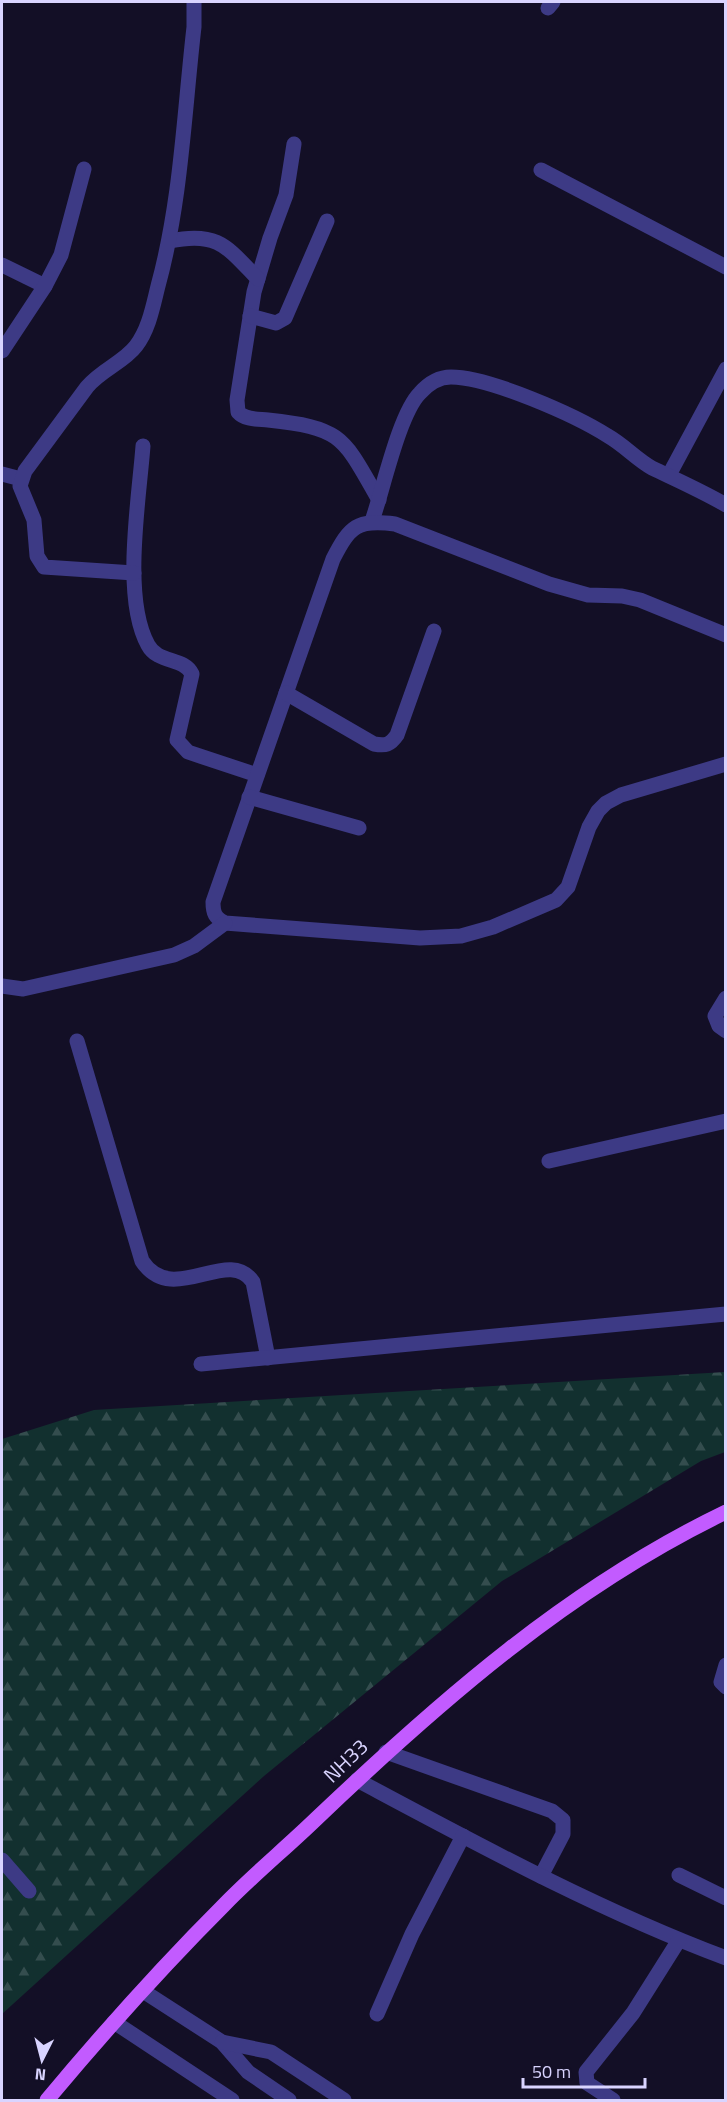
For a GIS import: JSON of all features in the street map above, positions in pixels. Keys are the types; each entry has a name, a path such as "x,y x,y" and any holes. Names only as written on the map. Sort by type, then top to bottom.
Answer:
{"main road":[{"name":"NH33","path":"47,2100 114,2022 226,1903 386,1752 545,1621 654,1550 726,1512"}],"street":[{"path":"134,573 44,567 38,556 34,520 22,493 21,479 87,387 97,376 135,348 143,335 170,241 194,27 194,2"},
{"path":"294,144 286,195 258,279 250,316 237,412 249,418 304,424 326,430 342,441 379,500"},
{"path":"2,351 45,286 68,234 84,170"},
{"path":"541,170 726,267"},
{"path":"250,316 276,323 285,318 327,221"},
{"path":"170,241 191,237 218,241 258,279"},
{"path":"2,265 45,286"},
{"path":"669,475 726,369"},
{"path":"372,521 406,415 418,395 433,382 449,377 472,379 541,404 607,435 640,461 726,505"},
{"path":"143,446 134,573 137,613 150,648 156,656 189,668 192,674 177,732 180,747 188,752 257,775"},
{"path":"2,474 21,479"},
{"path":"726,635 640,600 622,596 588,595 568,590 395,524 372,521 357,525 346,535 333,559 213,902 217,919 225,923 420,938 461,936 493,927 556,900 568,887 589,827 606,803 621,795 726,764"},
{"path":"286,693 374,744 385,746 397,735 434,631"},
{"path":"249,797 359,828"},
{"path":"2,986 23,989 174,955 194,946 225,923"},
{"path":"726,998 716,1016 719,1026 726,1031"},
{"path":"77,1041 142,1261 149,1271 160,1278 173,1281 225,1270 238,1269 247,1273 253,1282 268,1358"},
{"path":"549,1161 726,1121"},
{"path":"201,1364 726,1314"},
{"path":"726,1665 721,1682 726,1688"},
{"path":"386,1752 552,1811 563,1820 564,1834 541,1876"},
{"path":"357,1780 541,1876 679,1940 725,1957"},
{"path":"377,2014 412,1934 463,1836"},
{"path":"2,1860 29,1891"},
{"path":"679,1875 726,1898"},
{"path":"613,2100 587,2084 586,2072 633,2013 679,1940"},
{"path":"143,1991 222,2042 248,2072 289,2100"},
{"path":"114,2022 232,2100"},
{"path":"222,2042 271,2052 344,2100"}],"green space":[{"path":"725,1372 725,1452 701,1461 502,1581 264,1776 2,2014 2,1439 94,1410"}]}
